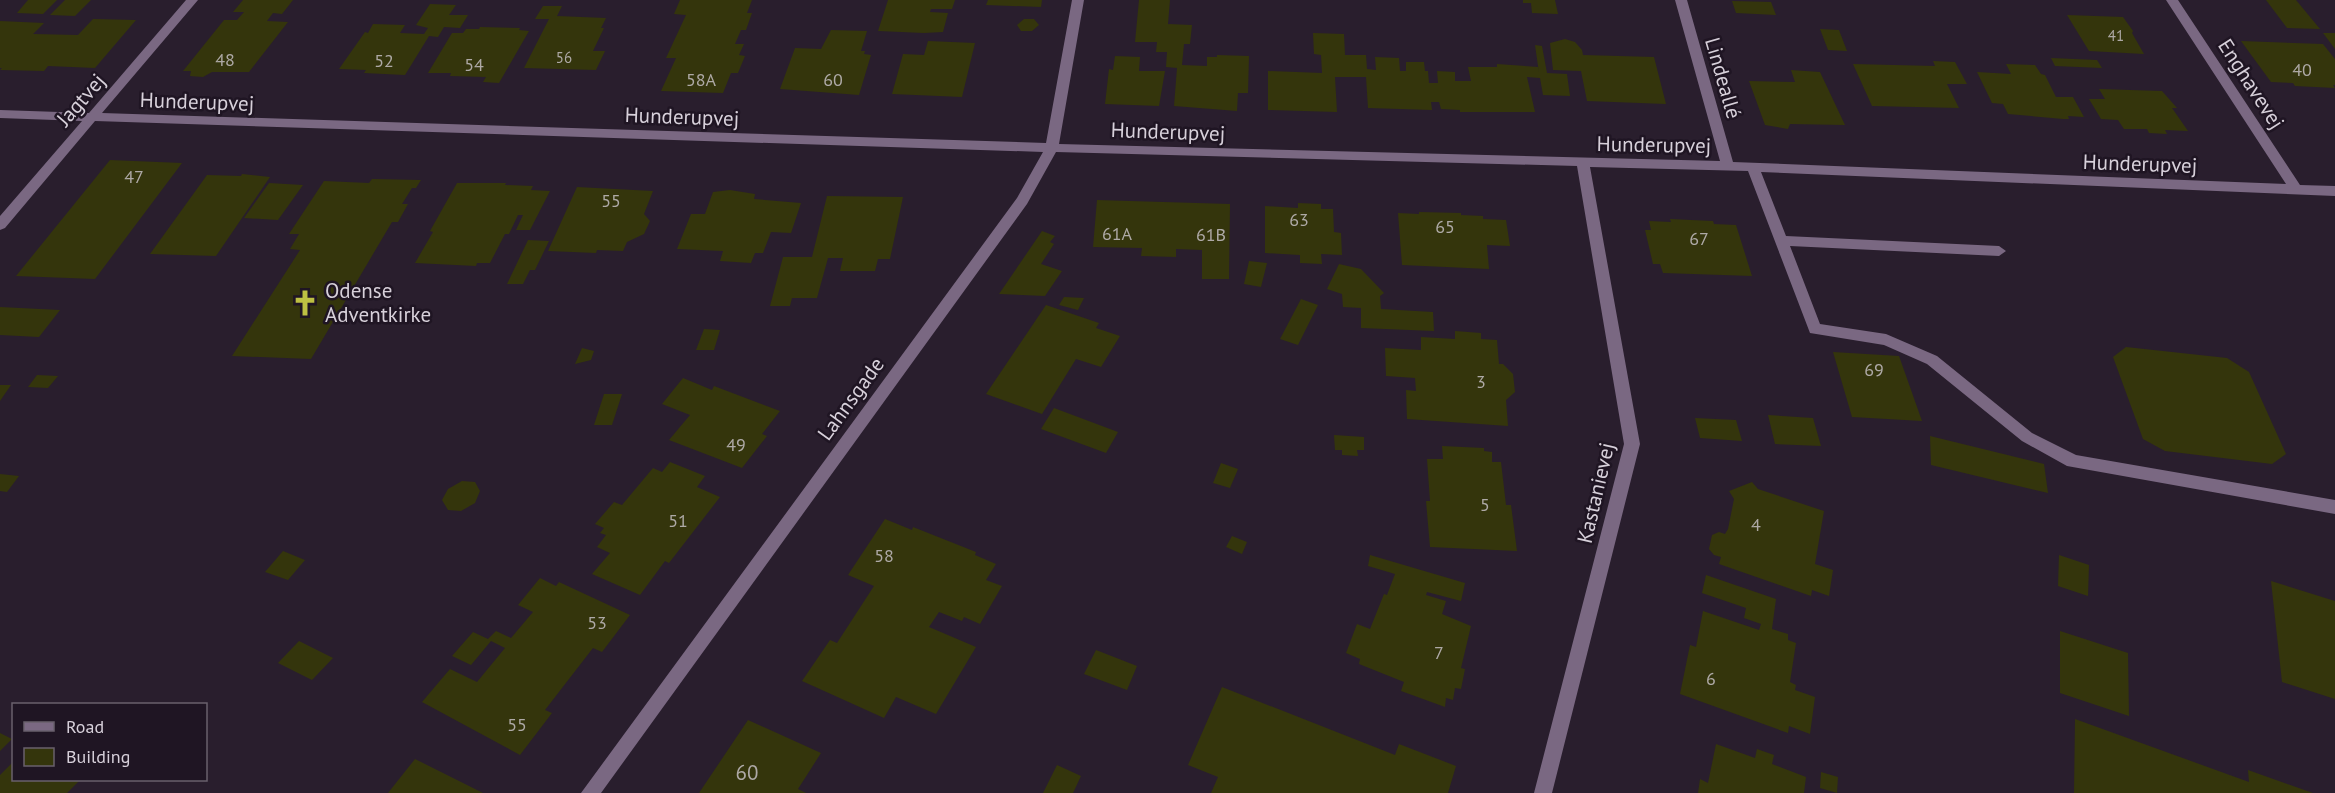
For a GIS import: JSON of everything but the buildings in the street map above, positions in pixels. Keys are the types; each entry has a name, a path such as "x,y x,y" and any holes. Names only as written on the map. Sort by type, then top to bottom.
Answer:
{"street":[{"name":"Jagtvej","path":"0,225 192,0"},
{"name":"Lahnsgade","path":"590,793 1022,201 1052,148 1078,0"},
{"name":"Lindeallé","path":"1681,0 1728,166"},
{"name":"Enghavevej","path":"2172,0 2296,189"},
{"name":"Hunderupvej","path":"0,114 1052,148 1728,166 2335,190"},
{"name":"Kastanievej","path":"1543,793 1632,444 1583,163"},
{"path":"1753,168 1815,329 1886,340 1932,360 2027,436 2073,461 2335,507"},
{"path":"1781,241 1999,251"}],"place":[{"name":"Odense Adventkirke","path":"305,303"}]}
